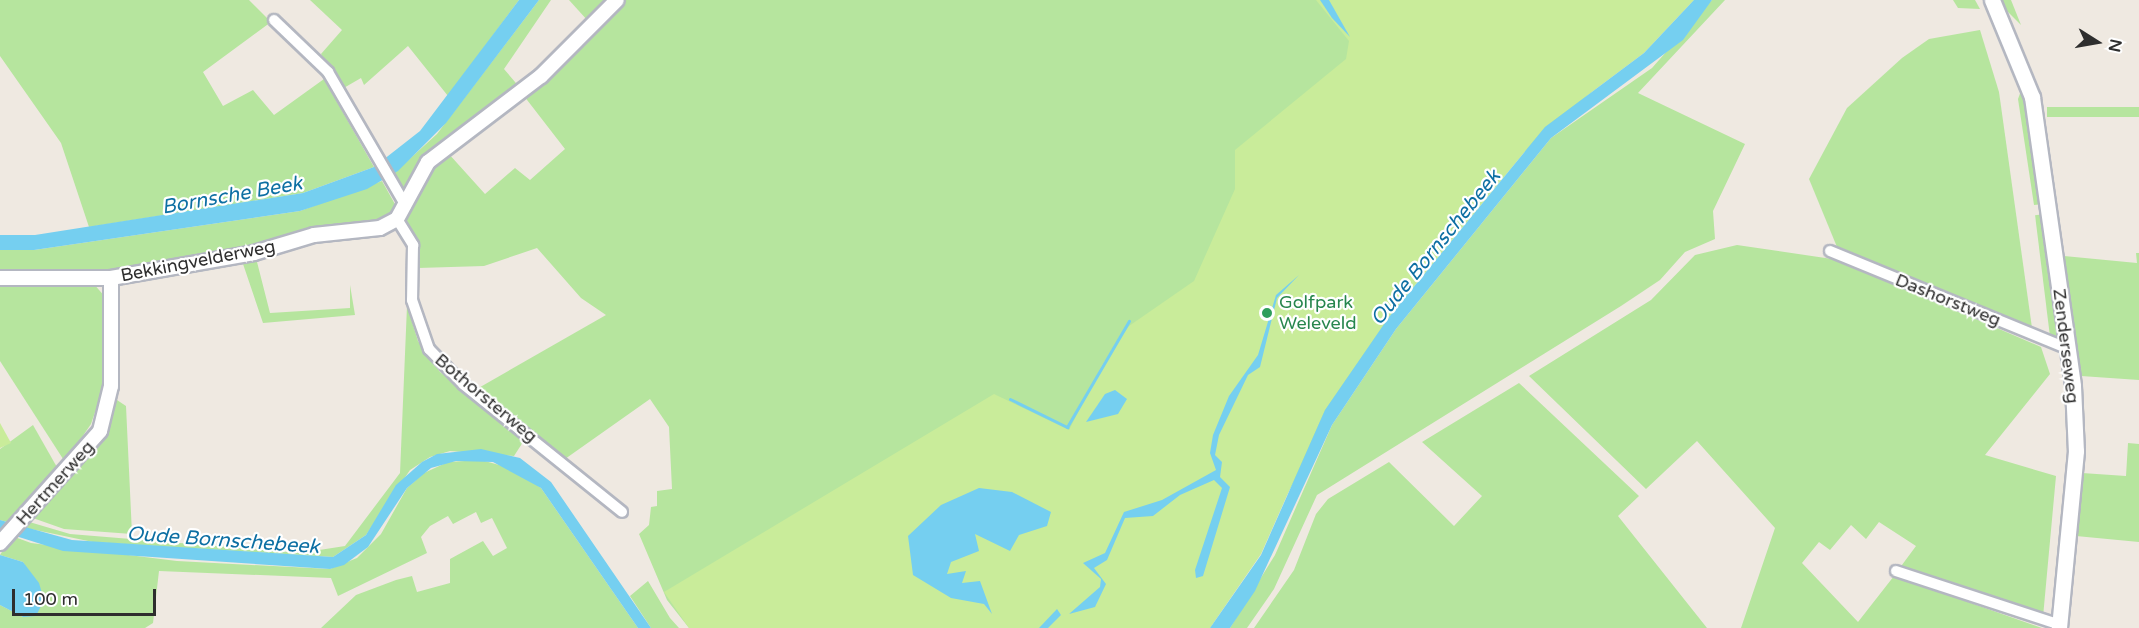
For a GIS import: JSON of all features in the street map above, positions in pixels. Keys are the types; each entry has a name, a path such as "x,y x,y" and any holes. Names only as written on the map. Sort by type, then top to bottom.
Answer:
{"main road":[{"name":"Zenderseweg","path":"1992,0 2023,66 2034,108 2067,348 2076,451 2060,626"}],"street":[{"path":"397,219 428,162 541,76 617,0"},
{"path":"274,20 328,72 406,206"},
{"name":"Bekkingvelderweg","path":"111,278 254,253 314,235 370,230 397,219"},
{"name":"Bothorsterweg","path":"397,219 413,245 412,300 429,349 463,384 622,512"},
{"name":"Dashorstweg","path":"1830,251 2067,348"},
{"path":"0,278 111,278"},
{"name":"Hertmerweg","path":"0,543 87,449 104,420 112,369 111,278"},
{"path":"1896,571 2060,626"}],"green space":[{"path":"0,0 249,0 271,22 203,72 223,106 253,90 274,115 324,79 374,167 303,193 89,227 61,143 0,56"},
{"path":"310,0 519,0 448,96 408,46 364,85 361,78 342,89 321,54 342,30"},
{"path":"539,0 551,0 504,69 521,89 406,190 400,188 393,174 437,134"},
{"path":"569,0 610,0 588,21"},
{"path":"624,0 1694,0 1513,162 1389,317 1210,628 689,628 667,600 639,534 649,525 651,507 657,506 657,491 672,489 669,427 650,399 565,459 475,390 606,315 581,298 537,248 484,266 418,268 417,288 405,217 428,168 448,153 485,194 515,168 530,180 565,149 524,96"},
{"name":"Golfpark Weleveld","path":"1316,0 1694,0 1644,53 1545,127 1389,317 1325,410 1261,554 1210,628 689,628 664,592 994,394 1069,430 1102,365 1129,326 1194,281 1235,189 1235,150 1346,59 1349,41"},
{"path":"1712,0 1725,0 1638,93 1745,144 1713,211 1715,239 1685,252 1660,280 1621,306 1317,495 1274,589 1247,628 1230,628 1275,555 1332,425 1396,329 1551,138 1652,68"},
{"path":"1953,0 1975,0 1980,9 1958,8"},
{"path":"1999,0 2011,0 2021,25 2005,9"},
{"path":"1980,30 1999,92 2032,328 1837,247 1809,179 1847,108 1902,58 1929,39"},
{"path":"2025,80 2044,204 2034,205 2018,99"},
{"path":"2047,107 2139,107 2139,117 2047,117"},
{"path":"382,181 396,206 382,221 112,270 0,272 0,250 34,250 300,211"},
{"path":"2045,214 2060,338 2050,339 2035,215"},
{"path":"1737,245 1839,260 2041,347 2050,374 1985,455 2056,476 2043,617 1899,569 1916,546 1879,522 1866,539 1851,525 1830,550 1819,542 1802,563 1858,622 1894,576 2042,628 1741,628 1775,528 1697,441 1646,489 1529,376 1651,300 1695,255"},
{"path":"2136,253 2139,253 2139,380 2081,376 2064,256 2137,263"},
{"path":"256,258 270,313 350,308 350,285 355,315 263,323 242,261"},
{"path":"92,282 107,299 103,389 91,424 65,462 0,361 0,283"},
{"path":"407,306 418,341 440,372 525,439 514,456 450,451 430,457 410,470 366,535 333,557 93,542 21,527 26,521 70,534 300,553 345,546 400,473"},
{"path":"120,343 117,400 126,406 132,534 64,529 30,517 92,449"},
{"path":"1519,383 1639,496 1618,516 1707,628 1254,628 1294,570 1316,514 1328,499 1389,462 1454,526 1482,496 1422,442"},
{"path":"0,423 11,443 0,448"},
{"path":"33,425 58,469 11,523 0,520 0,449"},
{"path":"2128,443 2139,444 2139,542 2076,536 2082,473 2126,476"},
{"path":"481,460 514,469 541,488 638,628 321,628 356,595 412,576 417,592 450,583 450,559 483,541 493,556 507,548 492,518 481,523 476,512 453,524 448,516 430,526 421,537 427,553 338,596 331,578 159,571 153,623 145,628 0,628 0,605 23,617 44,600 23,562 0,555 12,536 31,543 177,561 330,569 357,558 381,534 407,488 424,473 448,462"},
{"path":"648,581 670,618 679,628 651,628 630,596"}],"water":[{"path":"519,0 539,0 446,123 398,171 367,189 300,211 34,250 0,250 0,235 35,235 303,193 374,167 420,131"},
{"path":"1320,0 1329,0 1350,37 1332,18"},
{"path":"1694,0 1712,0 1683,40 1551,138 1396,329 1332,425 1255,591 1230,628 1210,628 1261,555 1325,410 1389,317 1545,127 1644,53"},
{"path":"1299,275 1277,298 1260,367 1248,375 1219,435 1215,455 1222,462 1220,477 1230,487 1203,576 1196,578 1195,570 1222,488 1214,480 1180,495 1153,516 1125,518 1107,560 1094,568 1106,584 1095,607 1069,614 1100,587 1101,579 1083,563 1105,553 1124,512 1162,500 1216,470 1210,453 1213,435 1229,396 1258,355 1276,295"},
{"path":"1115,390 1127,399 1118,414 1086,422 1105,394"},
{"path":"481,449 520,458 551,482 651,628 638,628 541,488 493,462 456,461 431,468 407,488 368,547 344,565 330,569 63,551 0,531 0,520 72,540 333,557 366,535 396,485 422,462 437,454"},
{"path":"979,488 1012,492 1051,512 1047,526 1019,535 1010,551 975,534 979,551 951,562 947,574 966,571 962,583 980,581 992,614 984,604 951,598 913,575 908,536 941,505"},
{"path":"0,555 23,562 39,583 44,600 36,616 23,617 0,605"},
{"path":"1057,609 1061,615 1048,628 1039,628"}],"waterway":[{"path":"1010,399 1067,427 1129,321"}],"place":[{"name":"Golfpark Weleveld","path":"1267,313"}],"water label":[{"name":"Bornsche Beek","path":"232,196"},
{"name":"Oude Bornschebeek","path":"1436,248"},
{"name":"Oude Bornschebeek","path":"223,541"}]}
